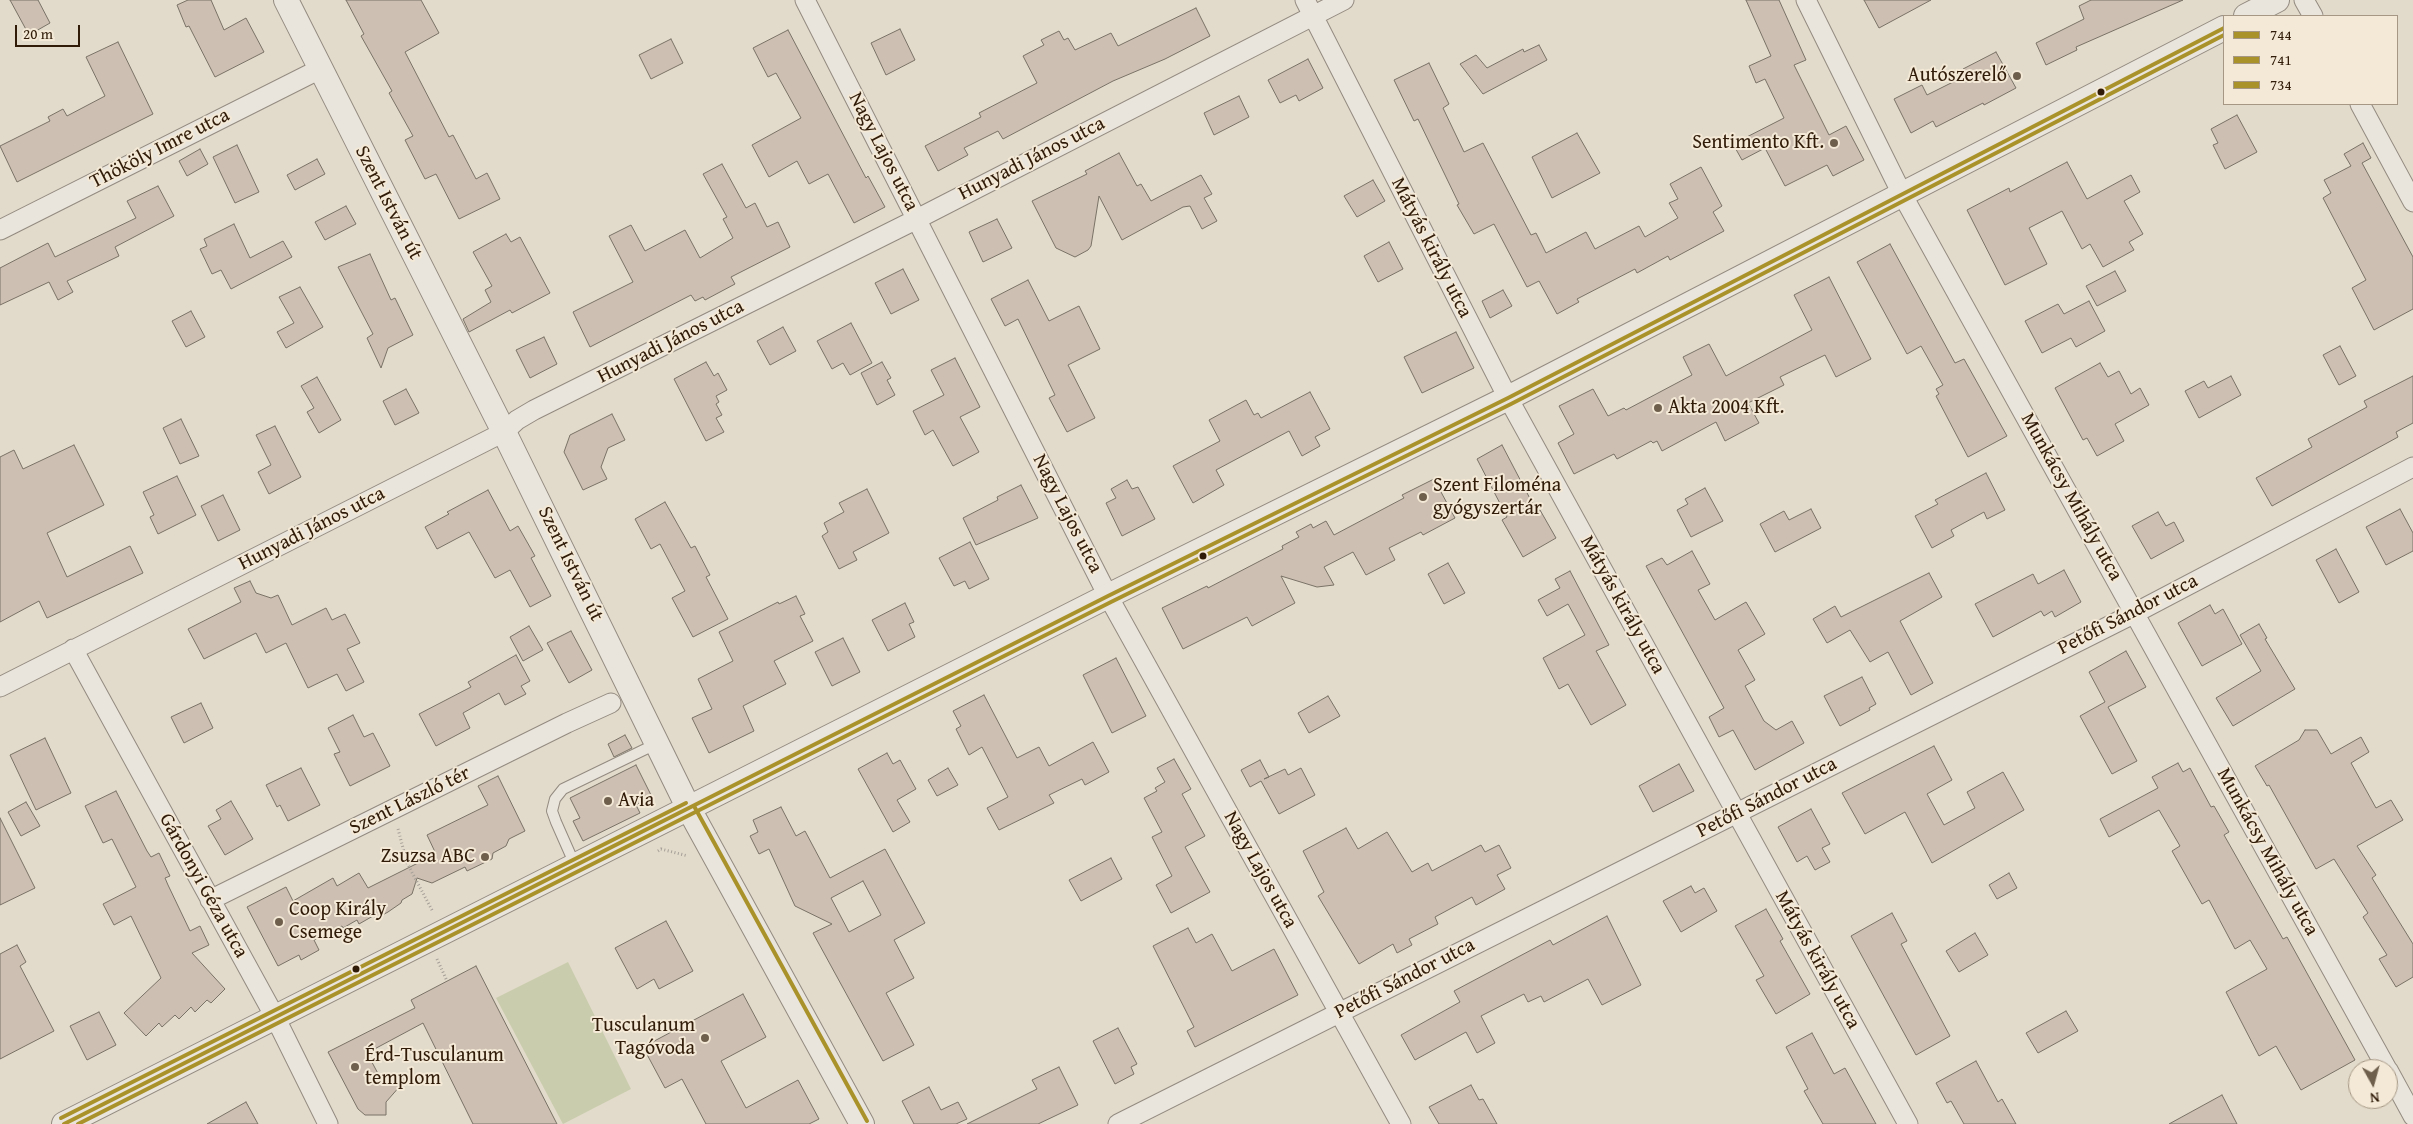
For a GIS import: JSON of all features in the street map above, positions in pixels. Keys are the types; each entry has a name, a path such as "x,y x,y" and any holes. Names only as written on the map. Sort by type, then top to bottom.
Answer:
{"street":[{"name":"Szent István út","path":"286,0 504,432 689,809 862,1124"},
{"name":"Nagy Lajos utca","path":"805,0 1108,596 1401,1124"},
{"name":"Hunyadi János utca","path":"0,687 504,432 517,420 534,410 917,218 1309,8 1344,0"},
{"name":"Munkácsy Mihály utca","path":"1806,0 1903,196 2382,1059"},
{"path":"2248,15 2277,0"},
{"path":"2304,0 2312,15"},
{"name":"Mátyás király utca","path":"1309,8 1508,398 1908,1124"},
{"path":"64,1124 275,1017 445,943 576,866 1108,596 1508,398 1903,196 2223,29"},
{"name":"Thököly Imre utca","path":"0,230 320,69"},
{"path":"2361,105 2413,202"},
{"name":"Petőfi Sándor utca","path":"1118,1124 2135,613 2413,467"},
{"name":"Gárdonyi Géza utca","path":"74,649 275,1017 328,1124"},
{"name":"Szent László tér","path":"210,900 611,703"},
{"name":"Munkácsy Mihály utca","path":"2398,1088 2413,1116"}],"lane":[{"path":"576,866 552,811 555,799 563,790 658,744"}],"path":[{"path":"394,808 407,862 445,943 428,963"},
{"path":"653,854 661,849 693,857"}],"green space":[{"path":"568,962 631,1089 563,1124 496,998"}],"building":[{"path":"10,0 38,0 50,23 29,35"},
{"path":"188,0 211,0 224,30 246,18 264,52 215,77 189,26 186,27 177,5"},
{"path":"346,0 421,0 439,33 405,52 449,137 453,135 476,179 487,173 500,199 459,219 436,174 425,179 405,140 413,136 389,93 392,91 361,36 364,34"},
{"path":"1746,0 1779,0 1806,60 1794,65 1829,135 1846,126 1864,160 1833,176 1827,165 1785,186 1765,148 1742,160 1733,144 1784,118 1765,79 1756,83 1749,66 1771,56"},
{"path":"1864,0 1931,0 1879,28"},
{"path":"2091,0 2183,0 2076,47 2077,50 2046,65 2036,43 2084,19 2079,6"},
{"path":"1196,8 1210,36 1165,59 1113,81 1003,139 998,131 964,148 968,155 938,171 925,146 981,117 979,113 1037,83 1023,56 1044,45 1041,40 1059,31 1064,40 1068,38 1075,50 1111,33 1118,46"},
{"path":"900,29 915,60 886,75 871,43"},
{"path":"788,30 866,178 868,176 885,207 854,223 828,174 809,184 797,161 769,177 752,145 801,118 776,73 768,77 753,48"},
{"path":"671,39 683,63 651,79 639,55"},
{"path":"118,42 153,114 17,182 0,146 50,121 48,117 63,109 67,116 105,96 86,57"},
{"path":"1539,45 1547,60 1483,94 1460,64 1476,55 1487,68 1523,49 1524,52"},
{"path":"1996,52 2016,88 1936,127 1933,121 1911,133 1894,99 1922,85 1927,95 1967,75 1963,69"},
{"path":"1308,59 1323,88 1299,101 1296,95 1280,103 1268,80"},
{"path":"1429,63 1449,104 1443,108 1464,152 1483,143 1531,235 1536,233 1546,253 1586,232 1595,249 1639,226 1645,237 1678,218 1669,203 1678,199 1670,184 1701,167 1722,206 1713,212 1724,231 1670,260 1668,256 1637,273 1635,269 1577,299 1579,302 1557,314 1539,281 1527,287 1494,224 1474,234 1457,205 1459,204 1418,119 1414,121 1394,80"},
{"path":"1239,96 1249,117 1214,135 1204,113"},
{"path":"2237,115 2257,152 2225,169 2213,145 2218,143 2211,129"},
{"path":"1577,133 1600,173 1552,198 1532,157"},
{"path":"2363,143 2371,158 2362,163 2413,257 2413,309 2374,330 2352,288 2366,280 2323,198 2331,193 2324,180 2351,166 2344,154"},
{"path":"237,145 259,192 235,203 213,157"},
{"path":"200,149 208,164 187,176 179,161"},
{"path":"1119,153 1137,186 1141,184 1151,201 1201,175 1212,194 1204,198 1217,221 1202,229 1190,206 1183,207 1122,240 1099,196 1091,246 1088,250 1075,257 1056,248 1032,201 1087,174 1085,171"},
{"path":"317,159 325,174 295,190 287,175"},
{"path":"2067,162 2087,199 2131,175 2140,192 2124,201 2143,234 2129,242 2134,250 2103,267 2090,244 2082,249 2062,211 2029,228 2047,264 2005,285 1967,210 2009,188 2010,192"},
{"path":"722,164 746,208 755,203 767,227 778,222 790,247 731,277 735,284 705,300 703,297 695,301 691,295 590,347 573,312 633,282 609,236 631,225 645,251 685,230 700,258 733,238 723,219 727,217 703,174"},
{"path":"1373,180 1385,201 1357,217 1344,196"},
{"path":"158,186 174,216 115,247 119,256 67,281 73,292 58,300 49,282 0,305 0,268 48,243 55,257 136,218 127,201"},
{"path":"346,206 356,224 325,240 315,222"},
{"path":"997,219 1012,248 983,262 969,232"},
{"path":"234,224 250,258 283,241 292,257 231,289 221,270 212,274 200,249 207,246 204,239"},
{"path":"506,234 511,242 520,237 550,293 512,313 510,310 469,332 463,319 491,302 485,290 492,286 473,252"},
{"path":"1389,242 1403,269 1378,282 1364,256"},
{"path":"1890,244 1955,363 1964,359 2007,436 1968,457 1936,396 1939,394 1936,389 1943,385 1921,346 1907,354 1857,262"},
{"path":"370,254 391,300 395,298 413,335 388,348 381,368 367,338 373,334 338,267"},
{"path":"903,269 919,300 891,314 875,283"},
{"path":"2115,271 2126,291 2097,306 2086,286"},
{"path":"1829,277 1871,359 1836,377 1825,355 1780,377 1784,385 1748,403 1759,423 1725,441 1716,422 1662,451 1657,441 1653,443 1651,441 1617,459 1614,454 1574,474 1558,443 1574,434 1559,406 1593,389 1608,416 1624,408 1626,410 1692,375 1683,357 1709,344 1726,376 1812,330 1794,295"},
{"path":"1028,280 1049,321 1079,306 1100,349 1068,365 1095,418 1067,432 1049,398 1055,395 1018,319 1005,326 991,299"},
{"path":"300,287 323,327 286,348 277,332 294,323 279,297"},
{"path":"1503,290 1512,306 1490,318 1482,301"},
{"path":"2089,301 2105,331 2076,347 2071,338 2042,353 2025,321 2058,304 2064,314"},
{"path":"191,311 205,337 186,347 172,321"},
{"path":"851,323 872,363 850,375 843,363 832,369 817,341"},
{"path":"783,327 796,351 770,365 757,341"},
{"path":"1456,332 1474,368 1422,393 1404,357"},
{"path":"544,337 557,364 530,378 516,350"},
{"path":"2340,346 2356,376 2339,385 2323,355"},
{"path":"955,358 980,407 960,417 979,452 953,466 933,430 925,435 913,411 944,395 931,370"},
{"path":"706,362 714,376 718,373 727,390 716,396 719,402 716,404 722,415 716,418 724,432 706,441 674,379"},
{"path":"882,362 891,378 887,380 895,395 877,405 861,373"},
{"path":"2100,363 2108,377 2119,371 2131,394 2140,388 2149,405 2115,424 2124,441 2097,456 2087,438 2083,440 2055,388"},
{"path":"2231,376 2241,395 2199,418 2185,391 2204,381 2208,388"},
{"path":"2413,376 2413,423 2396,432 2398,437 2272,506 2256,478 2312,447 2308,439 2367,407 2364,401"},
{"path":"317,377 341,420 319,433 307,412 314,408 301,386"},
{"path":"406,389 419,413 395,425 383,401"},
{"path":"1310,392 1330,429 1315,437 1320,446 1302,456 1289,431 1216,470 1224,485 1193,503 1173,466 1220,441 1209,420 1246,400 1254,415 1258,413 1261,418"},
{"path":"612,414 625,440 608,448 601,467 607,479 583,490 564,452 570,435"},
{"path":"181,419 199,456 180,464 163,428"},
{"path":"275,426 301,477 269,494 258,472 271,465 256,435"},
{"path":"74,445 104,505 47,533 67,577 130,546 143,573 47,618 39,601 0,622 0,457 14,450 23,469"},
{"path":"1502,445 1537,512 1540,510 1556,538 1523,557 1502,520 1507,517 1477,459"},
{"path":"1986,473 2005,510 1987,519 1984,512 1951,530 1954,536 1932,548 1915,516 1938,504 1935,500"},
{"path":"177,476 196,515 158,534 150,517 154,515 143,492"},
{"path":"1434,479 1455,518 1423,535 1421,532 1389,548 1395,560 1366,575 1353,552 1324,567 1334,585 1317,587 1281,576 1295,603 1252,626 1247,617 1183,649 1162,608 1207,586 1208,588 1283,549 1282,546 1299,537 1296,532 1311,524 1313,528 1326,521 1334,535 1404,498 1402,495"},
{"path":"1127,480 1132,489 1138,487 1155,519 1122,536 1106,503 1116,498 1111,489"},
{"path":"1021,485 1038,518 976,545 963,518 998,500 997,497"},
{"path":"1705,488 1723,521 1691,537 1677,510 1688,504 1685,499"},
{"path":"867,489 889,533 853,552 857,560 839,569 822,536 828,532 824,523 844,512 839,503"},
{"path":"488,490 510,531 518,526 535,556 531,558 551,596 530,607 510,570 495,578 469,532 437,549 425,527 449,514 447,512"},
{"path":"223,495 240,530 218,541 201,506"},
{"path":"665,502 691,548 695,546 710,575 706,577 728,619 693,637 672,598 685,591 660,544 651,549 635,519"},
{"path":"1811,509 1821,528 1775,552 1760,524 1784,511 1789,520"},
{"path":"2400,509 2413,533 2413,551 2386,565 2366,527"},
{"path":"2158,512 2166,526 2174,522 2184,541 2151,559 2132,526"},
{"path":"970,542 989,579 969,589 965,581 954,586 939,558"},
{"path":"2336,549 2359,592 2339,603 2316,560"},
{"path":"1692,551 1710,584 1698,590 1715,620 1746,602 1765,634 1738,650 1755,680 1745,686 1764,721 1776,730 1792,721 1804,743 1755,770 1733,730 1719,737 1709,717 1724,708 1646,566 1662,558 1667,565"},
{"path":"1448,563 1465,593 1444,604 1428,574"},
{"path":"2064,570 2081,602 2055,617 2052,611 2044,616 2041,611 1993,637 1975,604 2033,574 2038,584"},
{"path":"1570,571 1609,645 1596,651 1626,705 1591,725 1568,684 1559,689 1543,658 1585,635 1568,604 1547,616 1538,600 1560,588 1555,579"},
{"path":"1929,573 1942,597 1900,621 1933,683 1911,695 1888,652 1870,662 1850,630 1827,643 1813,619 1835,606 1841,617"},
{"path":"250,581 256,593 271,598 278,595 292,625 326,608 332,620 345,614 360,643 347,649 364,682 346,691 337,674 308,688 286,643 266,653 256,633 204,659 188,629 241,602 234,588"},
{"path":"796,596 805,614 800,616 813,641 774,661 786,684 743,706 754,731 709,753 692,718 712,709 698,679 733,661 719,632 778,602 779,604"},
{"path":"905,603 914,622 909,624 915,637 888,651 872,620"},
{"path":"2210,605 2215,614 2223,609 2242,644 2202,666 2178,623"},
{"path":"2259,624 2267,638 2265,639 2295,689 2233,726 2216,698 2261,671 2240,635"},
{"path":"529,626 543,650 523,661 510,637"},
{"path":"571,631 592,670 569,683 547,643"},
{"path":"843,638 860,672 832,686 815,652"},
{"path":"2126,651 2146,687 2108,707 2137,761 2112,774 2080,716 2105,702 2089,672"},
{"path":"516,655 530,681 521,686 526,694 505,705 499,693 463,713 470,728 436,746 419,714 471,687 468,682"},
{"path":"1116,658 1146,716 1112,733 1083,675"},
{"path":"1862,677 1876,704 1869,708 1870,710 1840,726 1824,696"},
{"path":"984,695 1017,758 1039,747 1049,766 1093,742 1109,772 1085,785 1082,779 1049,795 1054,803 999,830 987,808 1008,797 982,747 969,755 956,729 961,726 953,711"},
{"path":"1328,696 1340,716 1309,733 1298,713"},
{"path":"201,703 213,728 184,743 171,717"},
{"path":"353,715 364,737 373,733 390,766 350,786 334,754 340,752 328,728"},
{"path":"2305,730 2317,730 2331,754 2361,737 2369,752 2351,763 2376,808 2391,800 2403,820 2357,846 2376,875 2372,878 2413,944 2413,977 2396,987 2379,959 2387,955 2363,917 2368,913 2334,859 2316,869 2269,785 2267,786 2255,766 2299,740"},
{"path":"625,735 632,748 614,757 608,744"},
{"path":"45,738 71,793 36,810 10,755"},
{"path":"1934,746 1952,780 1927,794 1944,825 1975,808 1967,792 2003,772 2024,810 1932,863 1905,812 1865,834 1842,793"},
{"path":"887,753 893,764 900,760 916,789 897,800 910,822 893,832 858,769"},
{"path":"1174,759 1191,789 1182,794 1205,836 1185,847 1210,892 1171,913 1156,885 1172,876 1152,837 1162,832 1144,798 1157,791 1155,788 1165,782 1157,768"},
{"path":"1260,760 1269,777 1285,769 1288,775 1301,768 1315,795 1279,814 1261,781 1250,787 1241,770"},
{"path":"2178,763 2183,772 2190,768 2211,807 2214,806 2229,832 2224,835 2283,939 2287,937 2354,1059 2348,1059 2348,1064 2301,1090 2276,1046 2259,1056 2226,992 2267,969 2250,940 2235,949 2209,900 2202,904 2172,851 2180,846 2159,810 2109,837 2100,819 2158,788 2152,777"},
{"path":"1679,764 1694,791 1653,812 1639,786"},
{"name":"Avia","path":"636,765 652,797 636,805 640,813 583,841 573,821 580,818 570,798"},
{"path":"301,768 320,805 288,821 280,805 277,807 266,785"},
{"path":"948,768 958,785 937,796 928,780"},
{"path":"498,776 525,831 509,839 506,846 493,853 492,859 467,871 465,867 432,883 417,878 412,894 388,912 377,918 373,916 359,924 357,920 343,928 342,926 314,940 319,950 301,960 299,955 278,966 247,907 286,887 293,901 333,878 337,886 359,873 368,888 436,854 427,835 488,805 478,786"},
{"path":"116,791 151,857 159,853 170,876 165,878 190,931 200,926 209,945 192,953 225,989 211,1003 207,1000 195,1012 191,1007 179,1019 175,1015 162,1027 159,1023 146,1036 124,1013 161,978 131,916 114,925 103,904 136,887 112,839 103,843 85,806"},
{"path":"231,801 253,839 225,855 208,826 221,819 216,810"},
{"path":"26,802 40,826 21,836 8,812"},
{"path":"781,807 796,836 805,831 830,878 885,849 925,923 894,940 914,978 886,993 914,1045 883,1061 813,933 832,924 795,906 769,849 759,854 750,836 758,832 753,820","holes":["863,881 881,915 849,932 831,898"]},
{"path":"1811,809 1830,844 1822,848 1830,862 1815,870 1807,856 1797,862 1778,827"},
{"path":"0,818 35,888 0,905"},
{"path":"1346,828 1358,849 1387,832 1412,872 1428,863 1432,871 1481,845 1485,852 1499,845 1511,868 1497,875 1505,889 1476,905 1472,897 1435,917 1438,924 1409,939 1412,945 1397,953 1393,944 1359,964 1318,896 1324,892 1303,851"},
{"path":"1111,858 1122,879 1081,901 1069,880"},
{"path":"2009,873 2017,888 1997,899 1989,885"},
{"path":"1691,886 1695,893 1704,888 1717,911 1681,932 1663,901"},
{"path":"1766,909 1783,939 1780,941 1810,994 1776,1014 1756,980 1764,976 1735,926"},
{"path":"1892,913 1907,941 1901,944 1950,1036 1916,1055 1851,936"},
{"path":"1607,916 1641,985 1602,1005 1588,979 1544,1002 1541,996 1528,1002 1524,994 1481,1016 1495,1043 1477,1053 1466,1032 1415,1060 1401,1035 1460,1002 1454,991 1550,940 1553,945"},
{"path":"666,921 693,971 659,989 654,979 637,989 615,948"},
{"path":"1188,928 1196,943 1212,934 1232,971 1274,949 1298,995 1195,1047 1187,1031 1194,1027 1153,946"},
{"path":"1975,933 1988,955 1959,972 1946,951"},
{"path":"17,945 26,962 20,966 54,1031 0,1059 0,954"},
{"path":"476,966 557,1124 473,1124 423,1023 367,1053 382,1081 408,1077 386,1102 386,1115 365,1115 358,1109 328,1052 415,1008 411,1000"},
{"name":"Tusculanum Tagóvoda","path":"743,994 766,1037 721,1061 746,1108 798,1080 819,1119 809,1124 706,1124 682,1079 665,1088 643,1047"},
{"path":"2066,1011 2078,1031 2038,1053 2026,1033"},
{"path":"99,1012 116,1045 87,1060 70,1026"},
{"path":"1118,1028 1137,1064 1131,1067 1134,1074 1115,1084 1093,1041"},
{"path":"1812,1033 1834,1074 1845,1068 1876,1124 1823,1124 1804,1091 1808,1089 1786,1047"},
{"path":"1976,1061 1998,1102 2002,1099 2016,1124 1964,1124 1951,1101 1947,1103 1936,1083"},
{"path":"1059,1067 1078,1105 1038,1124 967,1124 1037,1089 1032,1080"},
{"path":"1471,1085 1479,1100 1483,1099 1497,1124 1439,1124 1429,1107"},
{"path":"929,1087 941,1110 958,1102 967,1119 956,1124 914,1124 902,1101"},
{"path":"2222,1095 2237,1124 2169,1124"},
{"path":"246,1102 258,1124 207,1124"}],"transit line":[{"name":"744","path":"64,1124 1108,596 1508,398 2223,29"},
{"name":"741","path":"78,1124 1111,602 1511,404 2223,36"},
{"name":"734","path":"61,1118 686,803"},
{"name":"734","path":"694,806 867,1121"}],"place":[{"name":"Autószerelő","path":"2017,76"},
{"name":"Sentimento Kft.","path":"1834,143"},
{"name":"Akta 2004 Kft.","path":"1658,408"},
{"name":"Szent Filoména gyógyszertár","path":"1423,497"},
{"name":"Avia","path":"608,801"},
{"name":"Zsuzsa ABC","path":"485,857"},
{"name":"Coop Király Csemege","path":"279,922"},
{"name":"Tusculanum Tagóvoda","path":"705,1038"},
{"name":"Érd-Tusculanum templom","path":"355,1067"}]}
